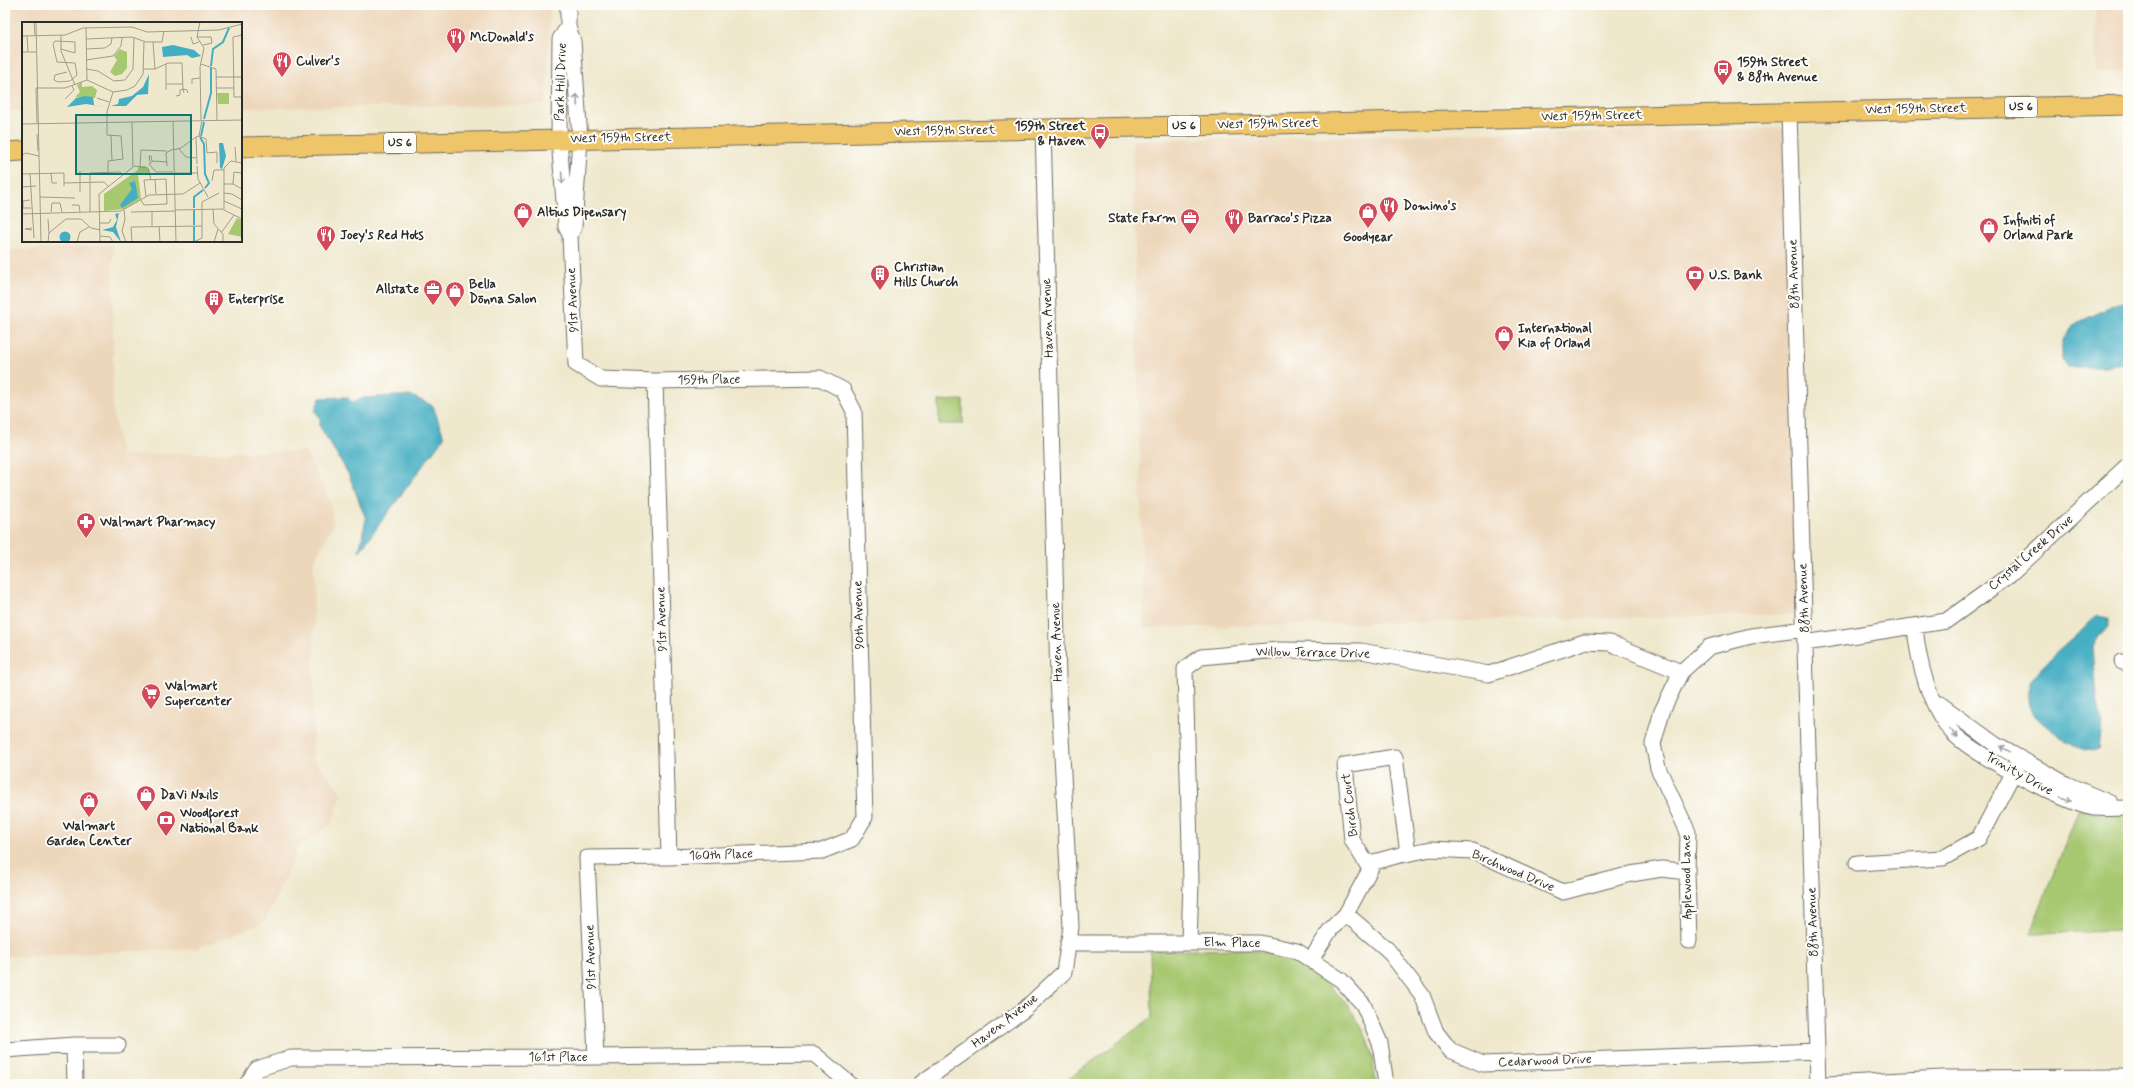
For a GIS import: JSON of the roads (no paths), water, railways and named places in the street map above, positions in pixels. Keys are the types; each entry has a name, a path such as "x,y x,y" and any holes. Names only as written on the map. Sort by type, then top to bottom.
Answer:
{"main road":[{"name":"West 159th Street","path":"242,147 2128,105"},
{"path":"5,152 22,151"}],"street":[{"name":"Park Hill Drive","path":"568,5 568,27 573,41 580,139"},
{"name":"Park Hill Drive","path":"559,139 560,40 568,27"},
{"name":"88th Avenue","path":"1789,112 1818,1084"},
{"name":"Haven Avenue","path":"920,1084 1025,1009 1064,972 1071,927 1058,678 1043,129"},
{"name":"91st Avenue","path":"559,139 566,227 570,236 576,364"},
{"name":"91st Avenue","path":"570,236 574,227 580,139"},
{"name":"159th Place","path":"576,364 601,379 655,381 820,378 842,390"},
{"name":"91st Avenue","path":"655,381 669,857"},
{"name":"90th Avenue","path":"842,390 854,411 865,817 852,839"},
{"name":"Crystal Creek Drive","path":"1805,636 1915,627 1946,621 2010,575 2128,465"},
{"name":"Trinity Drive","path":"1915,627 1917,652 1924,678 1934,700 1953,732 1972,747 2014,772 2068,800 2094,808 2128,808"},
{"name":"Applewood Lane","path":"1689,941 1687,872 1688,832 1658,768 1653,744 1662,711 1681,672 1709,647 1751,636 1805,636"},
{"name":"Willow Terrace Drive","path":"1189,942 1191,882 1185,669 1201,657 1278,650 1361,651 1489,674 1584,642 1610,643 1681,672"},
{"name":"Trinity Drive","path":"1934,700 1971,728 2066,784 2098,799 2128,808"},
{"name":"Birch Court","path":"1370,869 1352,840 1345,765 1395,757 1408,853"},
{"path":"1857,863 1943,858 1980,838 2021,758"},
{"name":"160th Place","path":"587,858 669,857 822,851 852,839"},
{"name":"Birchwood Drive","path":"1310,960 1330,930 1346,914 1374,862 1408,853 1431,849 1473,851 1563,892 1631,874 1662,869 1687,872"},
{"name":"91st Avenue","path":"587,858 596,1057"},
{"name":"Cedarwood Drive","path":"1346,914 1388,950 1422,995 1436,1032 1450,1050 1483,1064 1817,1051"},
{"name":"Elm Place","path":"1068,942 1260,942 1297,951 1341,980 1363,1004 1380,1043 1386,1084"},
{"path":"74,1045 75,1084"},
{"path":"5,1050 74,1045 118,1045"},
{"name":"161st Place","path":"248,1084 257,1069 291,1058 596,1057 814,1054 850,1084"},
{"path":"1828,1084 1942,1078 2128,1077"}],"water":[{"path":"2128,299 2128,363 2105,367 2068,367 2062,359 2062,341 2075,324"},
{"path":"412,396 433,406 444,437 359,552 366,519 348,473 319,425 321,421 315,410 320,398 347,397 352,402 364,398"},
{"path":"2098,616 2108,618 2108,627 2098,638 2093,647 2097,699 2102,725 2099,749 2088,750 2082,749 2067,742 2039,720 2031,710 2028,700 2028,693 2030,683 2042,667 2061,648"}],"place":[{"name":"McDonald's","path":"456,54"},
{"name":"Culver's","path":"282,78"},
{"name":"159th Street & 88th Avenue","path":"1723,86"},
{"name":"159th Street & Haven","path":"1100,150"},
{"name":"Domino's","path":"1389,223"},
{"name":"Altius Dipensary","path":"523,229"},
{"name":"Goodyear","path":"1368,229"},
{"name":"State Farm","path":"1190,235"},
{"name":"Barraco's Pizza","path":"1234,235"},
{"name":"Infiniti of Orland Park","path":"1989,244"},
{"name":"Joey's Red Hots","path":"326,252"},
{"name":"Christian Hills Church","path":"880,291"},
{"name":"U.S. Bank","path":"1695,292"},
{"name":"Allstate","path":"433,306"},
{"name":"Bella Dōnna Salon","path":"455,308"},
{"name":"Enterprise","path":"214,316"},
{"name":"International Kia of Orland","path":"1504,352"},
{"name":"Walmart Pharmacy","path":"86,539"},
{"name":"Walmart Supercenter","path":"151,710"},
{"name":"DaVi Nails","path":"146,812"},
{"name":"Walmart Garden Center","path":"89,818"},
{"name":"Woodforest National Bank","path":"166,837"}]}
